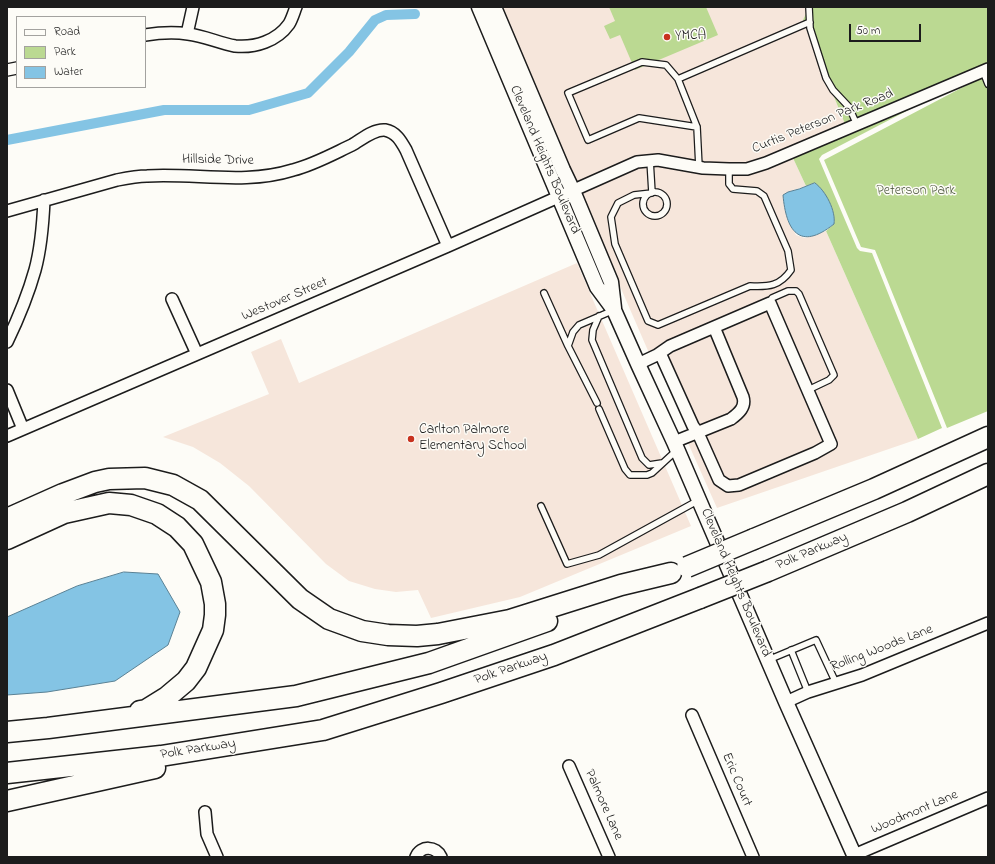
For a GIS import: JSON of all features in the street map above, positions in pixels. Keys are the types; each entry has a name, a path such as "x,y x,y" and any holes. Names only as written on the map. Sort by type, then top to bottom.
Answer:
{"highway":[{"path":"7,732 296,696 429,663 518,632 679,570 874,489 988,437"},
{"name":"Polk Parkway","path":"7,773 161,756 323,730 441,693 554,655 768,571 907,512 988,474"},
{"path":"7,519 62,494 95,482 145,478 173,486 200,500 300,599 329,619 362,630 388,635 417,636 438,634 510,620 621,585 679,570"},
{"path":"7,539 64,513 109,503 131,505 157,514 177,527 193,544 211,582 215,604 213,630 196,668 186,681 167,697 146,710 48,728"},
{"path":"7,801 323,730"}],"street":[{"path":"187,34 193,7"},
{"path":"146,35 187,34 234,46 247,46 266,43 278,35 289,24 296,7"},
{"name":"Cleveland Heights Boulevard","path":"479,7 597,287 614,310 676,446 854,856"},
{"name":"Cleveland Heights Boulevard","path":"494,7 611,282 614,310"},
{"name":"Curtis Peterson Park Road","path":"573,191 637,162 650,160 699,167 747,169 766,163 985,70"},
{"name":"Hillside Drive","path":"7,210 117,180 147,176 182,175 233,178 267,176 291,171 314,163 354,144 372,133 384,130 391,132 398,138 406,150 448,246"},
{"name":"Westover Street","path":"7,436 573,191"},
{"path":"7,342 24,306 36,269 42,230 44,200"},
{"path":"172,299 197,354"},
{"path":"638,364 670,346 770,303 830,444 815,453 739,485 728,486 719,480 660,353"},
{"path":"676,446 698,433 731,419 739,413 744,402 714,327"},
{"path":"7,390 23,429"},
{"name":"Rolling Woods Lane","path":"786,702 808,692 862,675 988,623"},
{"name":"Eric Court","path":"692,715 753,857"},
{"name":"Palmore Lane","path":"569,766 609,857"},
{"name":"Woodmont Lane","path":"854,856 988,798"},
{"path":"205,812 207,834 217,857"},
{"path":"416,857 420,851 427,848 435,850 441,857"}],"lane":[{"path":"809,7 810,28 826,78 833,90 849,107 857,125"},
{"path":"678,80 810,22"},
{"path":"697,127 639,118 588,140 568,93 642,62 666,64 678,80 697,127 699,167"},
{"path":"985,70 988,84"},
{"path":"650,160 652,193"},
{"path":"652,193 644,200 643,207 648,214 655,216 660,215 666,209 666,202 662,195 652,193 634,195 618,203 611,217 615,244 648,321 658,325 750,286 765,287 784,280 791,270 788,251 764,196 757,191 733,189 729,184 729,169"},
{"path":"770,303 772,298 792,290 799,294 834,375 829,380 808,390"},
{"path":"544,293 598,406 625,469 630,475 647,475 652,473 676,446"},
{"path":"568,346 573,332 580,325 614,310"},
{"path":"599,316 593,330 592,340 642,458 649,465 662,463"},
{"path":"541,506 567,564 599,555 700,500"},
{"path":"768,660 816,640 836,683"},
{"path":"791,650 808,692"}],"shaded area":[{"path":"499,7 809,7 803,20 845,124 764,158 746,163 703,162 657,154 648,155 636,157 575,184"},
{"path":"793,158 806,186 788,192 784,204 788,219 796,235 805,238 826,231 918,439 717,508 688,443 695,440 717,485 729,492 742,490 817,458 833,449 768,298 667,341 649,353 580,194 639,168 658,165 747,174 768,169"},
{"name":"Carlton Palmore Elementary School","path":"577,263 691,526 520,597 431,618 418,590 396,592 375,589 349,581 326,564 249,486 220,463 193,447 163,437 269,394 251,352 281,339 299,383"},
{"path":"768,310 824,441 813,448 738,480 729,480 723,477 705,436 735,424 744,416 749,401 720,330"},
{"path":"711,334 739,401 735,409 729,414 699,426 667,355"}],"green space":[{"name":"YMCA","path":"609,7 706,7 718,35 635,70 620,35 610,39 604,26 615,21"},
{"path":"809,7 988,7 988,63 845,124 803,20"},
{"name":"Peterson Park","path":"988,74 988,411 947,428 875,250 861,247 824,160"},
{"path":"920,104 822,155 819,159 857,248 860,251 872,253 942,428 918,439 826,231 834,224 831,207 815,183 806,186 793,158"}],"water":[{"path":"815,183 823,191 832,207 834,224 822,232 812,236 803,236 796,233 791,227 787,218 783,195"},
{"path":"124,572 158,574 180,612 168,645 115,681 47,692 7,695 7,617 77,586"}],"waterway":[{"path":"7,140 164,110 249,110 308,93 349,52 375,20 386,15 415,14"}],"place":[{"name":"YMCA","path":"667,37"},
{"name":"Carlton Palmore Elementary School","path":"411,439"}]}
